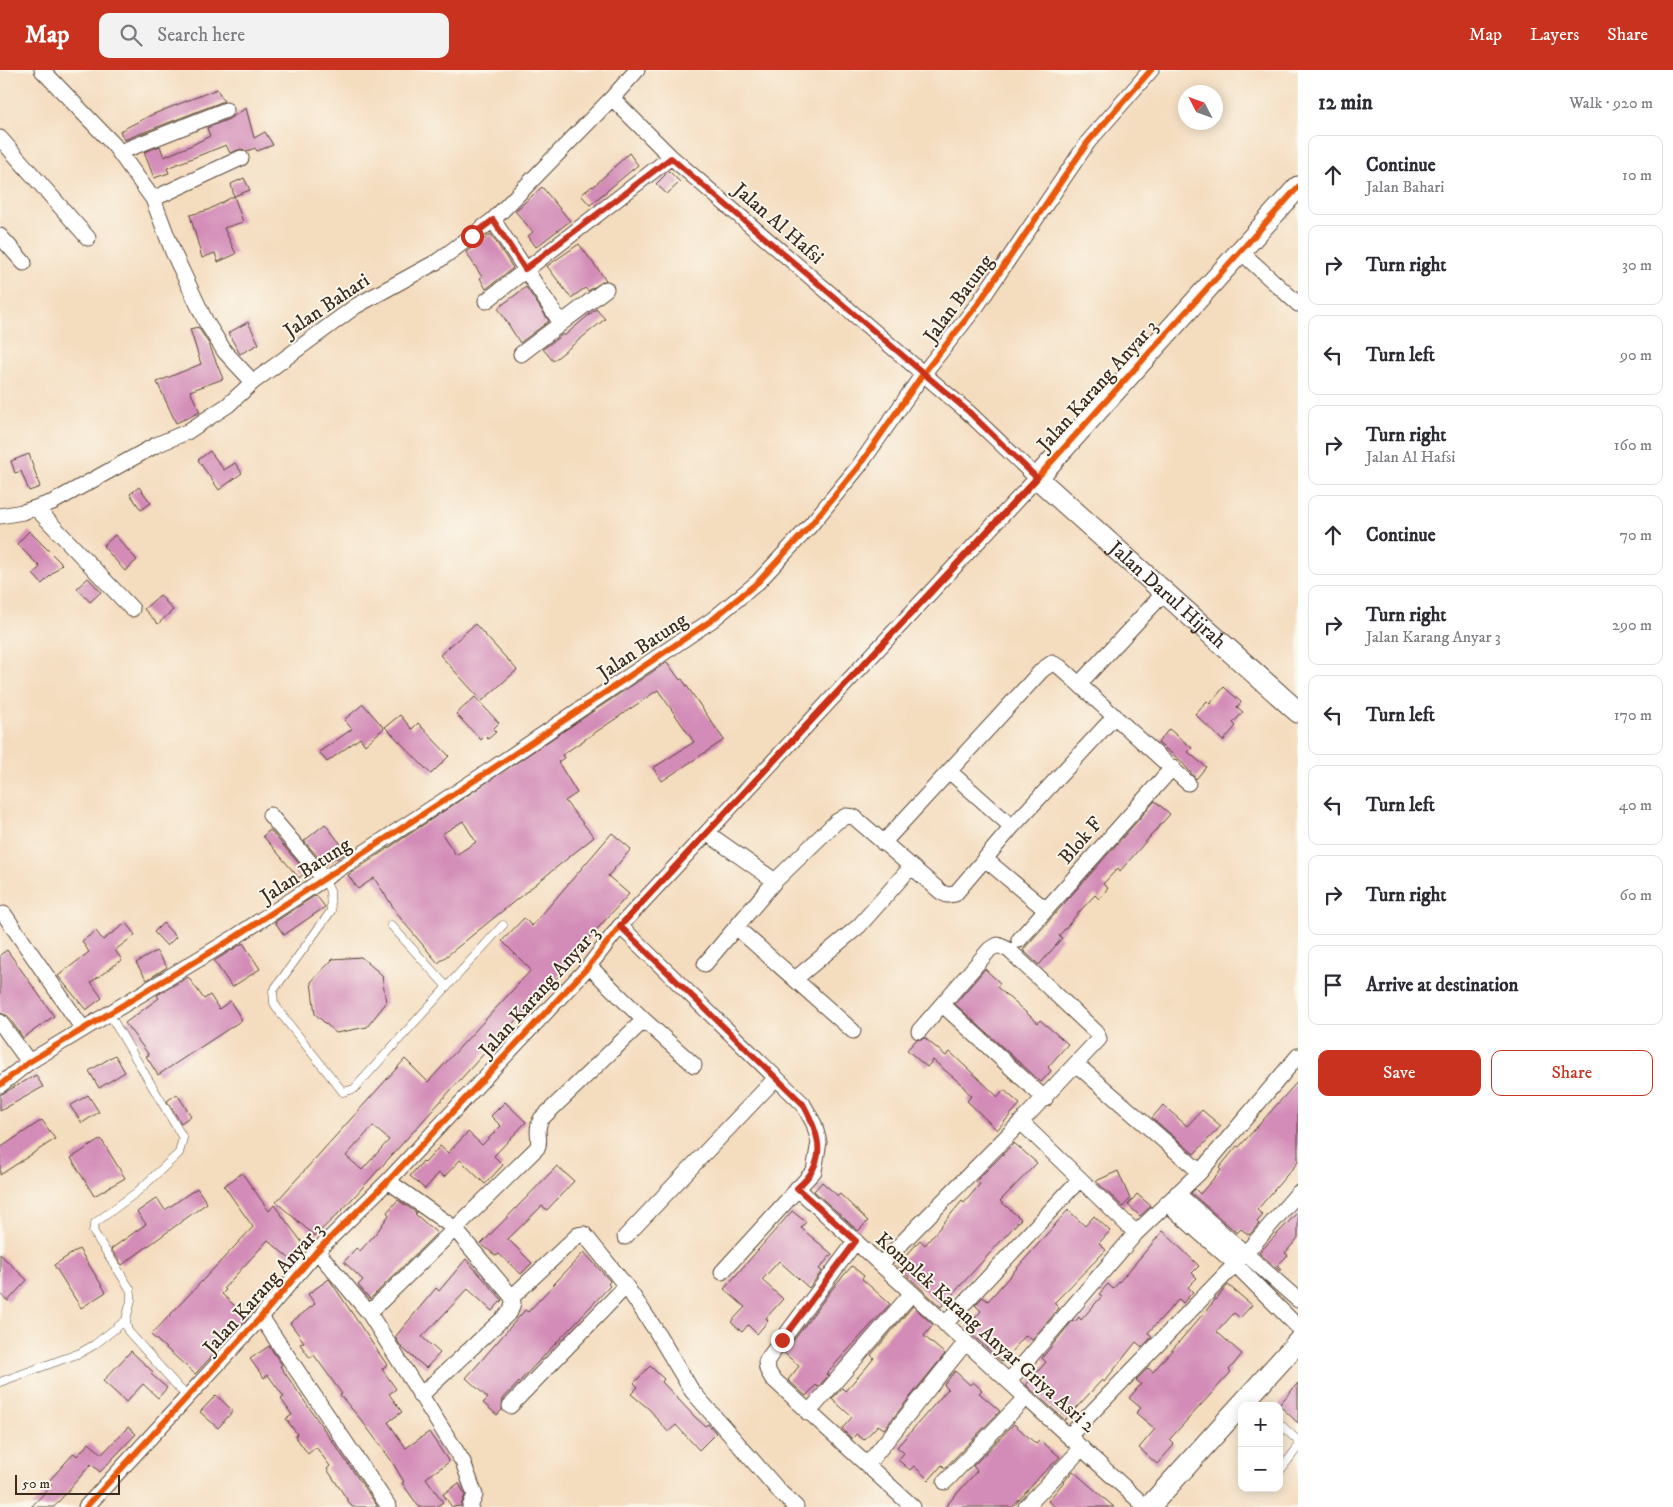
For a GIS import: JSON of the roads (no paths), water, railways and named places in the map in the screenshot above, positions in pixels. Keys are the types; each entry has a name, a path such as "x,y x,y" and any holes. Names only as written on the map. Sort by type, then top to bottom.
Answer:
{"street":[{"path":"42,70 120,152 153,199 173,252 206,322 225,352 253,382"},
{"name":"Jalan Bahari","path":"0,516 53,502 156,445 187,432 228,405 253,382 356,306 438,261 493,220 637,70"},
{"name":"Jalan Batung","path":"0,1085 29,1062 108,1012 232,939 324,879 712,620 758,582 809,526 859,466 923,374 978,304 1088,142 1150,70"},
{"name":"Jalan Al Hafsi","path":"612,98 671,158 969,412 1037,478"},
{"path":"120,152 226,110"},
{"path":"0,138 88,238"},
{"path":"153,199 241,158"},
{"path":"486,300 671,158"},
{"name":"Jalan Karang Anyar 3","path":"86,1507 261,1317 317,1251 388,1180 589,966 620,926 1037,478 1298,187"},
{"path":"493,220 561,323"},
{"path":"0,236 24,263"},
{"path":"1240,251 1298,304"},
{"path":"521,354 606,289"},
{"name":"Jalan Darul Hijrah","path":"1037,478 1298,712"},
{"path":"36,508 132,609"},
{"path":"1079,684 1165,592"},
{"path":"883,843 1049,664 1056,663 1173,767 1188,783"},
{"path":"705,964 775,881 836,822 846,816 854,817 941,892 950,896 959,890 1012,827 1115,716"},
{"name":"Blok F","path":"1019,940 1173,767"},
{"path":"949,771 1012,827"},
{"path":"270,815 324,879"},
{"path":"707,833 775,881"},
{"path":"985,859 1046,910"},
{"path":"795,979 859,926 911,867"},
{"path":"4,914 83,1029"},
{"path":"620,926 775,1079 803,1104 814,1124 819,1142 814,1171 722,1272"},
{"path":"736,928 853,1031"},
{"path":"882,1263 1045,1099 1099,1039 1096,1032 1009,950 998,945 990,949 943,1005 919,1030"},
{"path":"589,966 644,1020 694,1065"},
{"path":"943,1005 1045,1099"},
{"path":"369,1313 537,1148 539,1144 537,1129 540,1119 644,1020"},
{"path":"0,1022 29,1062"},
{"path":"1009,1382 1136,1233 1200,1172 1298,1056"},
{"path":"1076,1064 1200,1172"},
{"path":"625,1237 775,1079"},
{"path":"1021,1122 1136,1233"},
{"path":"946,1324 1080,1179"},
{"path":"388,1180 454,1228 512,1298 513,1303 510,1312 420,1396"},
{"name":"Komplek Karang Anyar Griya Asri 2","path":"797,1188 882,1263 1009,1382 1148,1507"},
{"path":"1069,1436 1239,1259 1298,1193"},
{"path":"1171,1198 1239,1259 1298,1300"},
{"path":"512,1298 578,1234 584,1234 626,1286 655,1329 692,1391 781,1493 796,1507"},
{"path":"856,1241 770,1356 766,1362 768,1373 808,1413 913,1507"},
{"path":"317,1251 369,1313 463,1462 475,1495 470,1507"},
{"path":"1239,1259 1298,1327"},
{"path":"510,1406 626,1286"},
{"path":"808,1413 912,1293"},
{"path":"261,1317 389,1507"},
{"path":"867,1465 966,1342"},
{"path":"1148,1507 1252,1399 1298,1342"},
{"path":"945,1482 1026,1397"},
{"path":"1026,1507 1082,1448"}],"lane":[{"path":"324,879 330,891 331,911 273,991 274,1003 343,1092 354,1089 503,926"},
{"path":"391,925 447,987"},
{"path":"0,1382 80,1353 94,1345 125,1321 133,1298 125,1280 93,1231 95,1223 137,1192 179,1153 183,1138 108,1012"},
{"path":"125,1321 128,1331 188,1397"},
{"path":"1283,1427 1298,1441"},
{"path":"1283,1467 1298,1447"}]}
